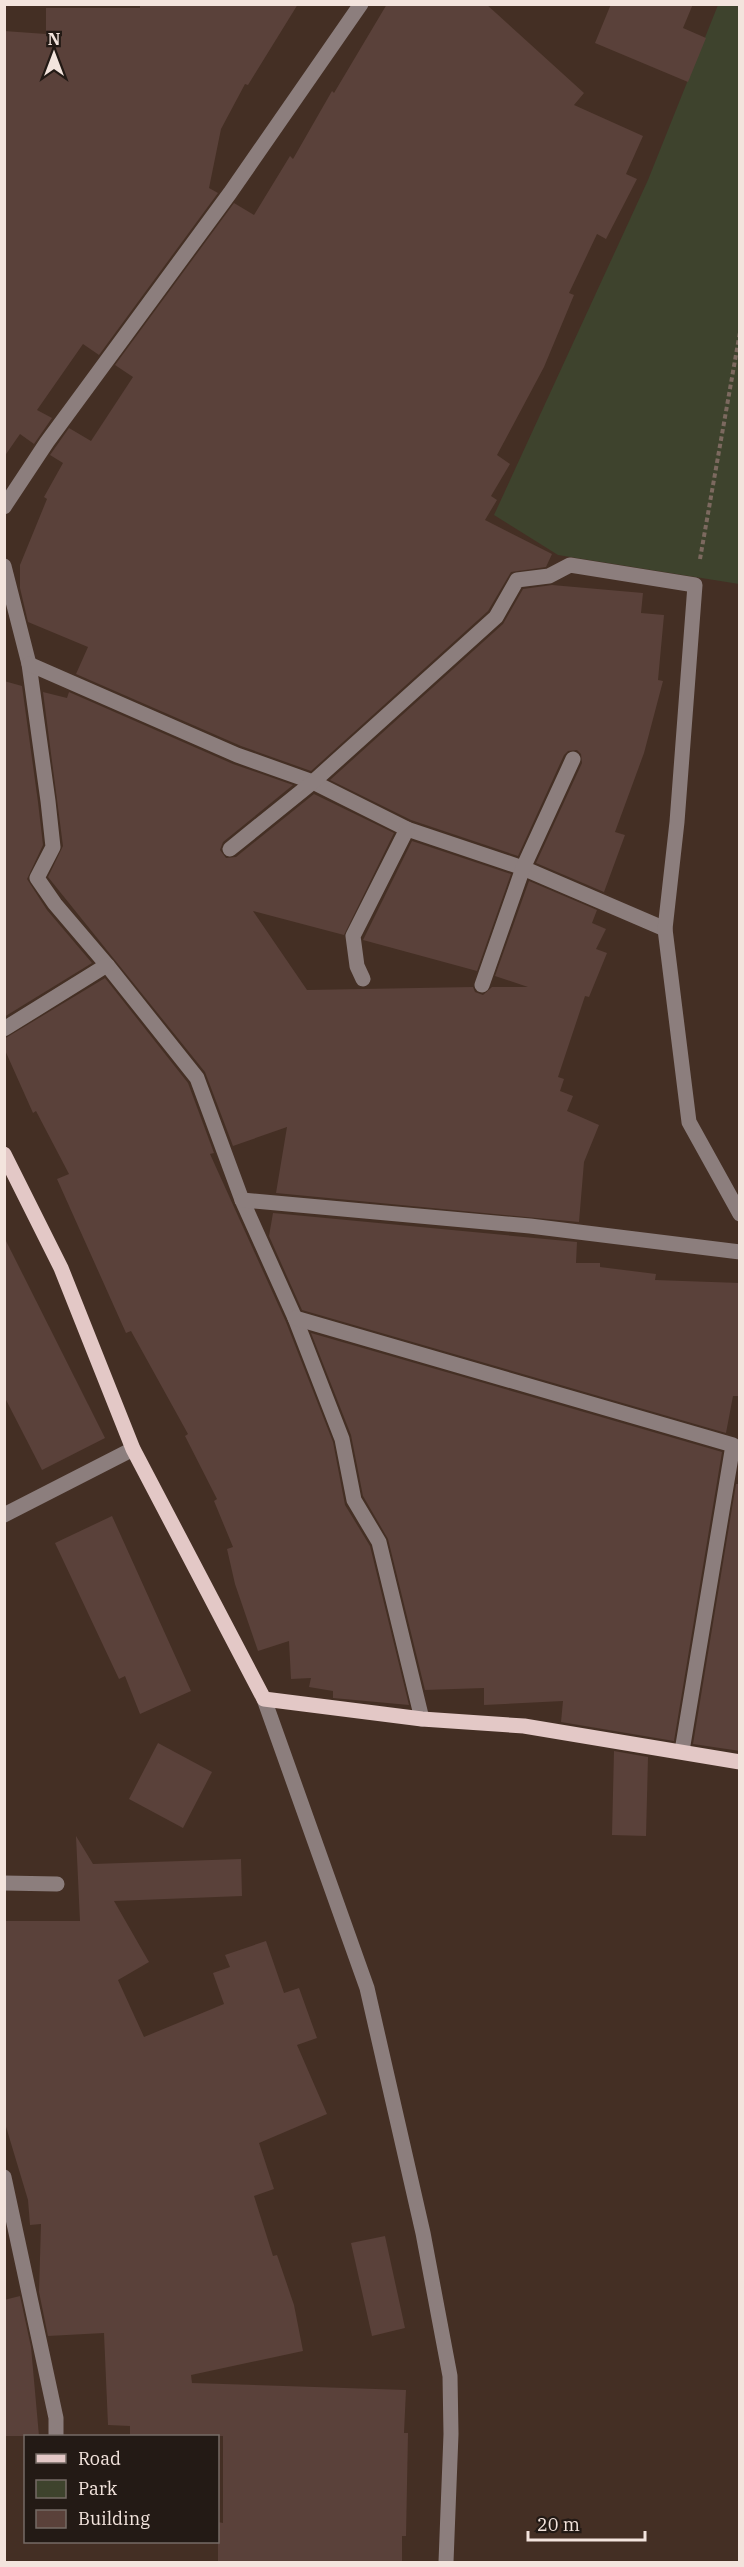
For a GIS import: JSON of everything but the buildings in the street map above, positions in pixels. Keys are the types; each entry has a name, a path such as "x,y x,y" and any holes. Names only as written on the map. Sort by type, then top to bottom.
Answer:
{"main road":[{"path":"4,1154 61,1268 133,1449 264,1699 422,1719 525,1726 740,1762"}],"street":[{"path":"4,507 47,442 230,193 361,4"},
{"path":"230,849 313,782 496,617 517,580 549,576 570,565 695,585 677,822 665,929 689,1122 740,1214"},
{"path":"4,566 29,664 53,847 37,878 55,904 107,964 197,1078 242,1200 295,1318 342,1439 354,1500 379,1542 422,1719"},
{"path":"29,664 237,755 313,782 407,830 523,868 665,929"},
{"path":"482,985 523,868 573,759"},
{"path":"363,980 357,966 353,936 407,830"},
{"path":"4,1029 107,964"},
{"path":"242,1200 530,1226 740,1252"},
{"path":"295,1318 733,1445 682,1751"},
{"path":"4,1515 133,1449"},
{"path":"264,1699 367,1988 423,2233 450,2376 451,2434 446,2562"},
{"path":"4,1883 57,1884"},
{"path":"4,2177 10,2222 56,2418 56,2435"}],"path":[{"path":"695,585 740,333"}],"green space":[{"path":"718,5 739,5 739,584 558,555 494,515 648,180"}]}
